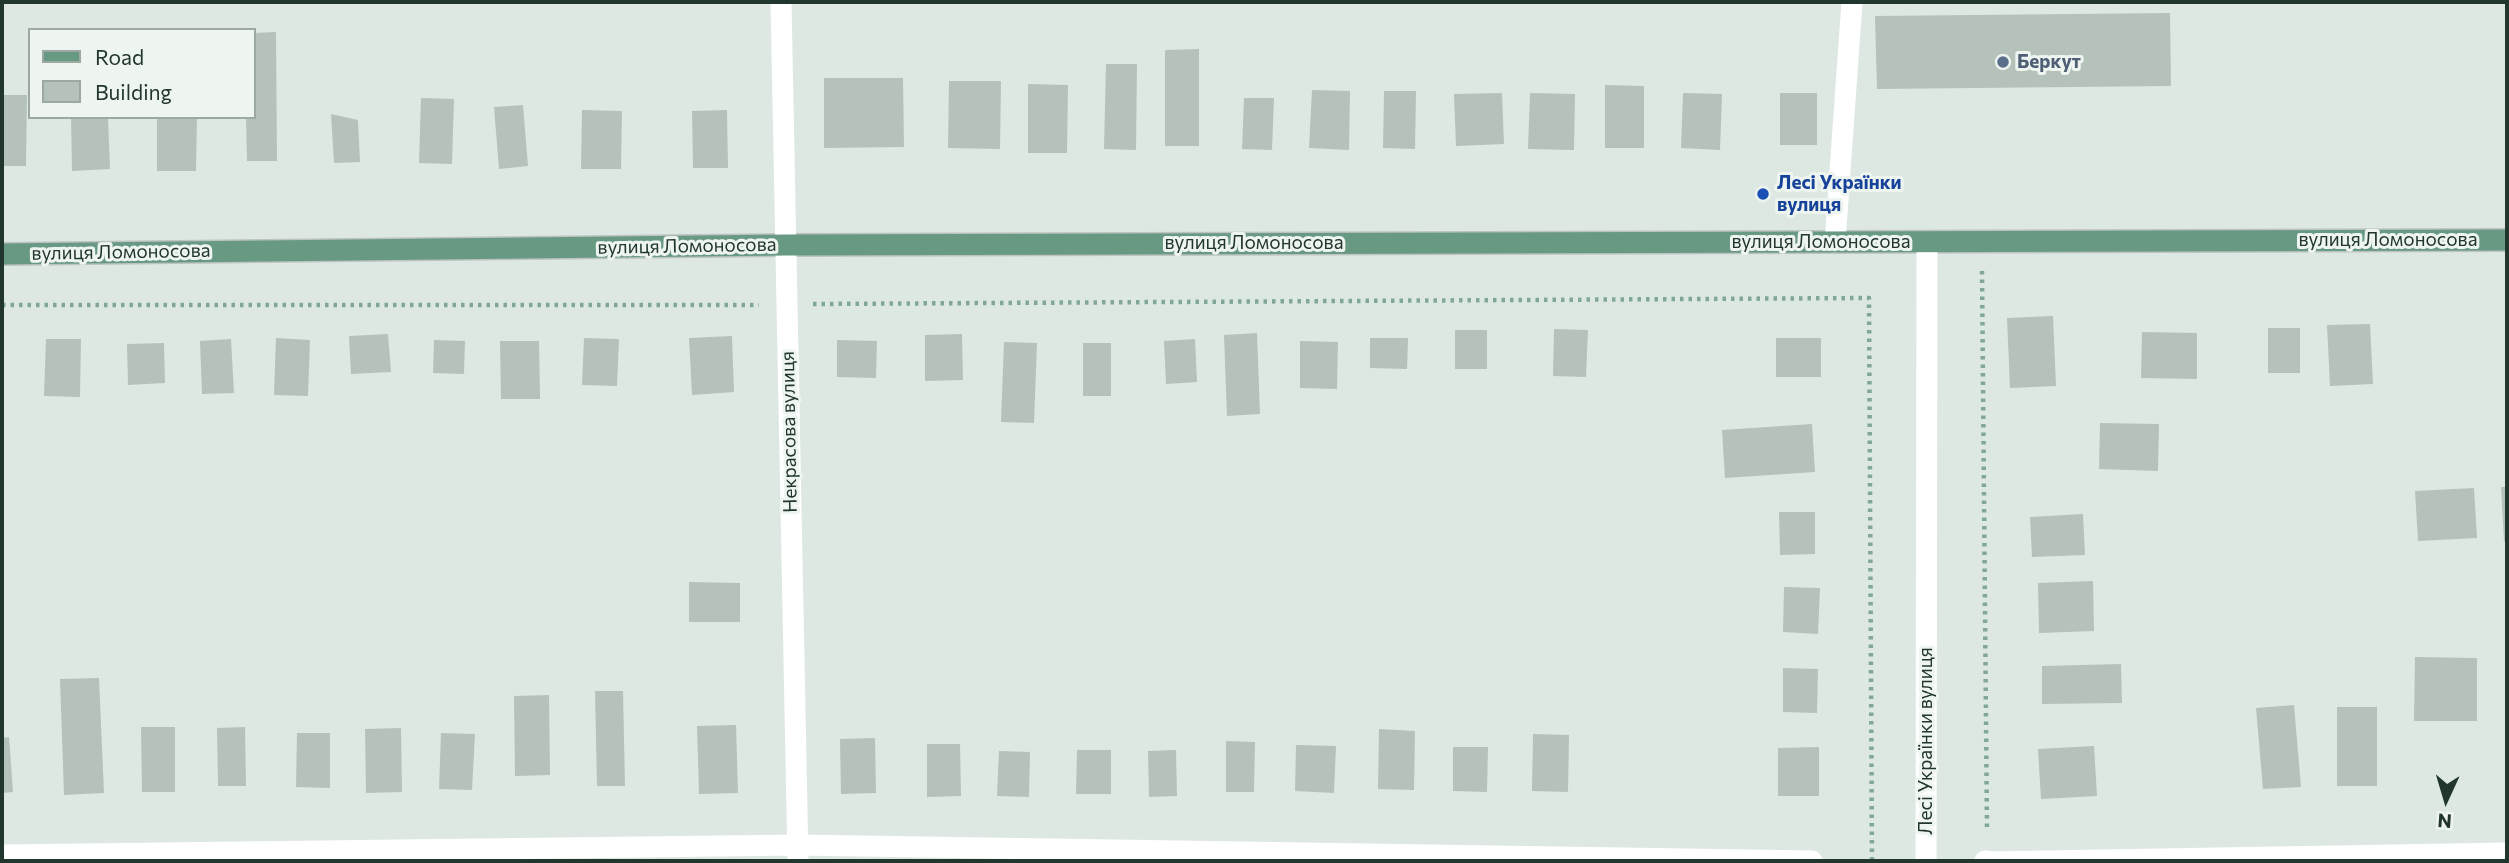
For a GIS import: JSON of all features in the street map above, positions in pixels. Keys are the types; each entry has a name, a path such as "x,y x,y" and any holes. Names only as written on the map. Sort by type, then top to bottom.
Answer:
{"main road":[{"name":"вулиця Ломоносова","path":"2,254 786,245 2507,240"}],"street":[{"name":"Некрасова вулиця","path":"781,2 798,853"},
{"path":"1835,242 1852,2"},
{"name":"Лесі Українки вулиця","path":"1926,861 1927,242"},
{"path":"2,855 798,853 1812,861"}],"lane":[{"path":"1986,861 2507,852"}],"path":[{"path":"1982,242 1986,861"},
{"path":"2,306 787,305 1869,298 1872,861"}],"building":[{"path":"2170,13 2171,86 1877,89 1875,16"},
{"path":"276,32 277,161 247,161 246,119 256,119 256,33"},
{"path":"1199,49 1199,146 1165,146 1165,50"},
{"path":"1106,64 1137,64 1136,150 1104,149"},
{"path":"824,78 903,78 904,147 824,148"},
{"path":"949,81 1001,81 1000,149 948,148"},
{"path":"1028,84 1068,85 1067,153 1028,153"},
{"path":"1605,85 1644,86 1644,148 1605,148"},
{"path":"1312,90 1350,91 1349,150 1309,148"},
{"path":"1384,91 1416,91 1415,149 1383,148"},
{"path":"1502,93 1504,144 1456,146 1454,94"},
{"path":"1530,93 1575,94 1574,150 1528,149"},
{"path":"1683,93 1722,94 1720,150 1681,148"},
{"path":"1780,93 1817,93 1817,145 1780,145"},
{"path":"2,95 27,95 26,166 2,166"},
{"path":"421,98 454,99 452,164 419,163"},
{"path":"1244,98 1274,98 1272,150 1242,149"},
{"path":"523,105 528,166 499,169 494,107"},
{"path":"582,110 622,111 621,169 581,169"},
{"path":"727,110 728,168 693,168 692,111"},
{"path":"331,114 358,120 360,162 334,163"},
{"path":"71,119 108,119 110,169 72,171"},
{"path":"157,119 197,119 196,171 157,171"},
{"path":"2053,316 2056,386 2010,388 2007,318"},
{"path":"2370,324 2373,384 2330,386 2327,325"},
{"path":"2268,328 2300,328 2300,373 2268,373"},
{"path":"1554,329 1588,330 1586,377 1553,376"},
{"path":"1455,330 1487,330 1487,369 1455,369"},
{"path":"2142,332 2197,333 2197,379 2141,378"},
{"path":"1257,333 1260,414 1227,416 1224,335"},
{"path":"388,334 391,372 351,374 349,336"},
{"path":"962,334 963,380 925,381 925,335"},
{"path":"732,336 734,392 692,395 689,338"},
{"path":"276,338 310,340 308,396 274,395"},
{"path":"584,338 619,339 617,386 582,385"},
{"path":"1370,338 1408,338 1407,369 1370,368"},
{"path":"1776,338 1821,338 1821,377 1776,377"},
{"path":"46,339 81,339 80,397 44,396"},
{"path":"231,339 234,393 202,394 200,341"},
{"path":"1195,339 1197,382 1166,384 1164,341"},
{"path":"434,340 465,341 464,374 433,373"},
{"path":"837,340 877,341 876,378 837,377"},
{"path":"500,341 539,341 540,399 501,399"},
{"path":"1300,341 1338,342 1337,389 1300,388"},
{"path":"1004,342 1037,343 1034,423 1001,422"},
{"path":"164,343 165,383 128,385 127,344"},
{"path":"1083,343 1111,343 1111,396 1083,396"},
{"path":"2100,423 2159,424 2158,471 2099,469"},
{"path":"1812,424 1815,472 1725,478 1722,430"},
{"path":"2501,487 2507,487 2507,541 2504,541"},
{"path":"2474,488 2477,538 2418,541 2415,491"},
{"path":"1779,512 1815,512 1815,554 1780,555"},
{"path":"2083,514 2085,555 2032,557 2030,517"},
{"path":"2093,581 2094,631 2039,633 2038,583"},
{"path":"689,582 740,583 740,622 689,622"},
{"path":"1784,587 1820,588 1818,634 1783,632"},
{"path":"2415,657 2477,658 2477,721 2414,721"},
{"path":"2121,664 2122,703 2042,704 2042,666"},
{"path":"1783,668 1818,669 1817,713 1783,712"},
{"path":"99,678 104,793 64,795 60,679"},
{"path":"595,691 623,691 625,786 597,786"},
{"path":"549,695 550,775 515,776 514,696"},
{"path":"2294,705 2301,787 2263,789 2256,708"},
{"path":"2337,707 2377,707 2377,786 2337,786"},
{"path":"736,725 738,793 699,794 697,726"},
{"path":"141,727 175,727 175,792 142,792"},
{"path":"245,727 246,786 218,786 217,728"},
{"path":"401,728 402,792 366,793 365,729"},
{"path":"1379,729 1415,731 1414,790 1378,789"},
{"path":"297,733 330,733 330,788 296,787"},
{"path":"441,733 475,734 472,790 439,789"},
{"path":"1533,734 1569,735 1568,792 1532,791"},
{"path":"9,737 13,792 2,793 2,738"},
{"path":"875,738 876,793 841,794 840,739"},
{"path":"1226,741 1255,742 1254,792 1226,792"},
{"path":"927,744 960,744 961,796 927,797"},
{"path":"1296,745 1336,746 1334,793 1295,791"},
{"path":"2094,746 2097,796 2041,799 2038,749"},
{"path":"1453,747 1488,747 1487,792 1453,791"},
{"path":"1819,747 1819,796 1778,796 1778,748"},
{"path":"1077,750 1111,750 1111,794 1076,794"},
{"path":"1176,750 1177,796 1149,797 1148,751"},
{"path":"999,751 1030,752 1029,797 997,796"}],"place":[{"name":"Беркут","path":"2003,62"},
{"name":"Лесі Українки вулиця","path":"1763,194"}]}
